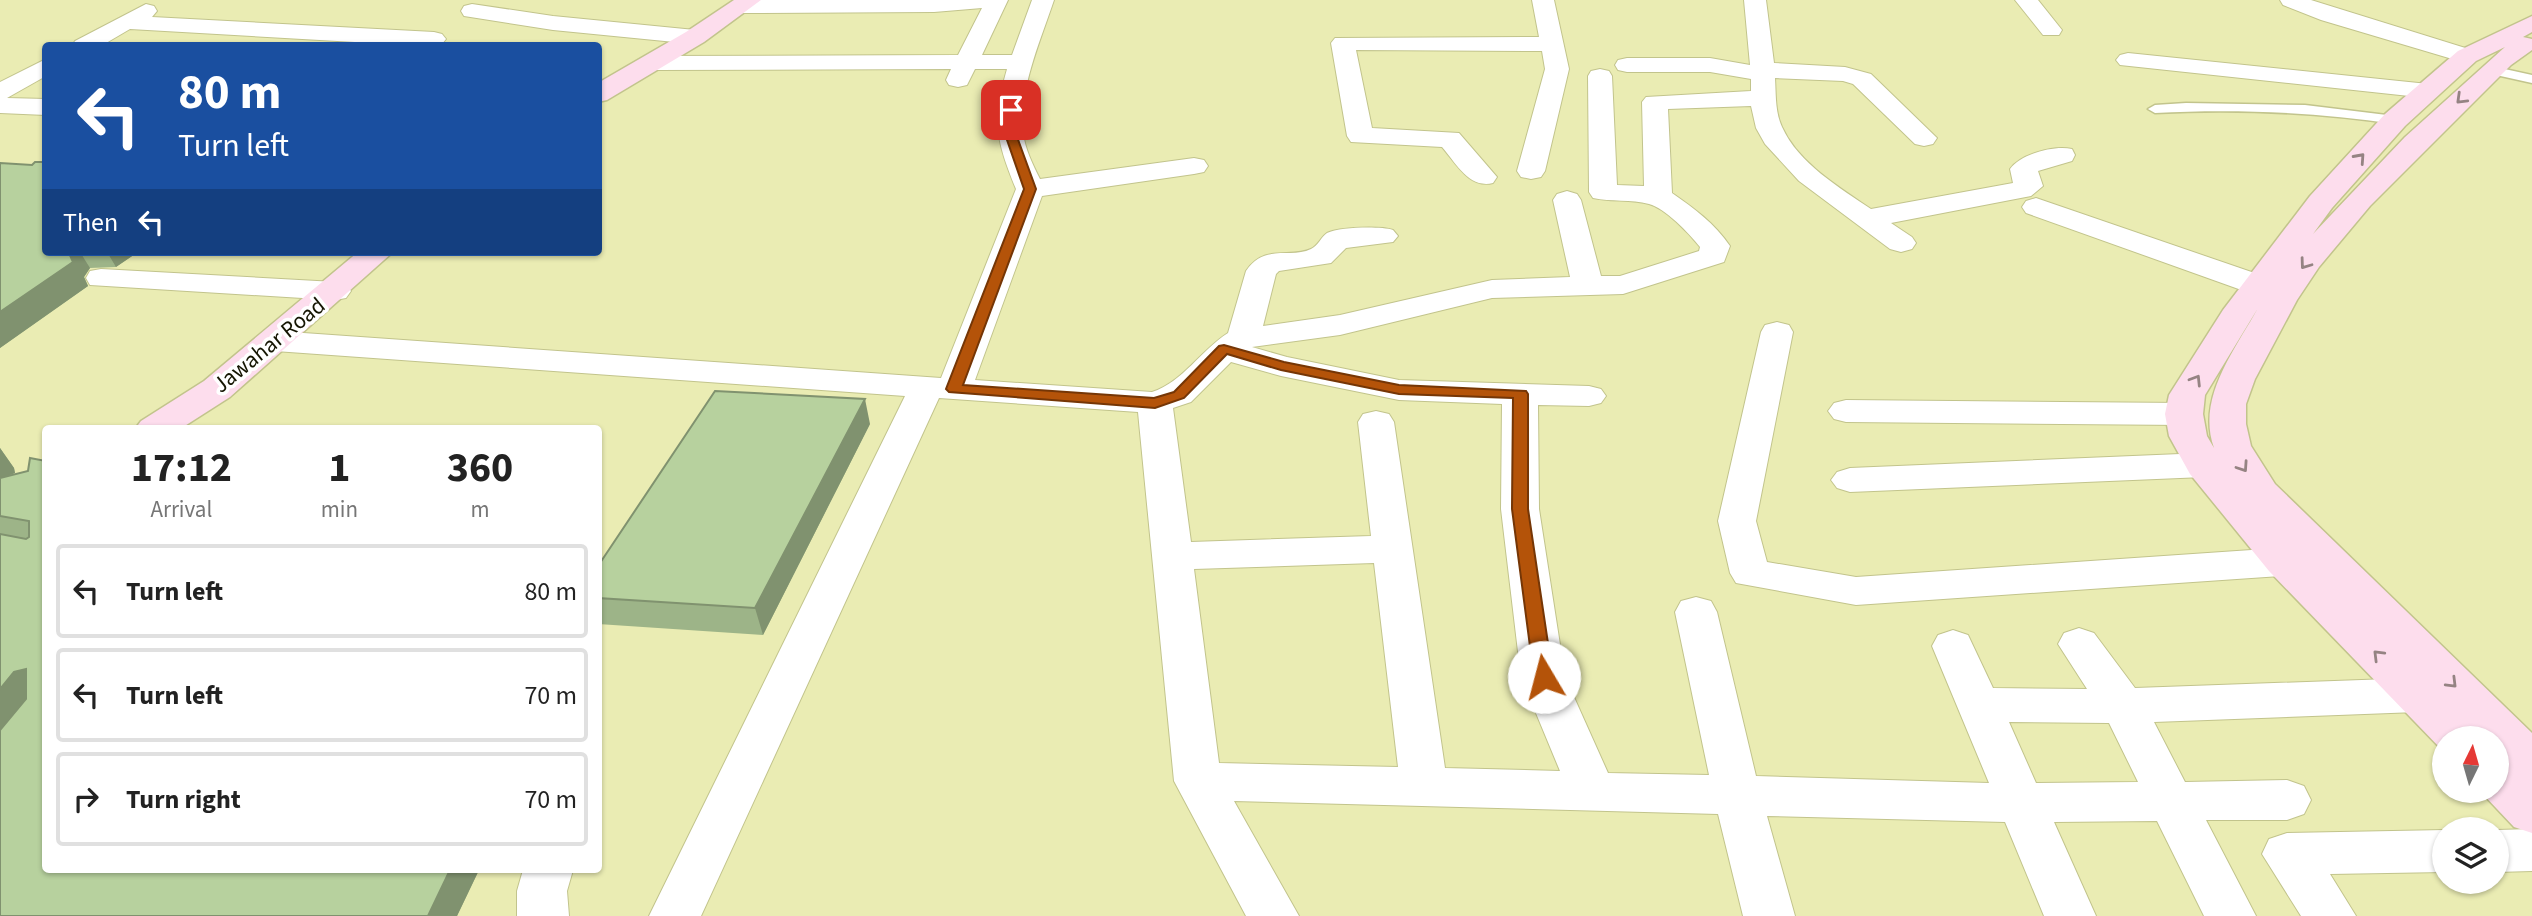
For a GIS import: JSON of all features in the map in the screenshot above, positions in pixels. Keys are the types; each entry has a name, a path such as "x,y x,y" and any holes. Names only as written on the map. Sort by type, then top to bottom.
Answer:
{"main road":[{"path":"602,92 695,37 745,3"},
{"path":"2506,46 2428,90 2395,120 2335,206 2319,246 2283,295 2234,388 2227,411 2228,436 2237,459 2261,493 2532,763"},
{"path":"2448,726 2284,561 2204,465 2188,436 2184,414 2187,396 2258,285 2335,206 2506,46"},
{"name":"Jawahar Road","path":"160,425 216,389 335,291 373,256"},
{"path":"2510,790 2532,813"}],"street":[{"path":"90,42 165,0"},
{"path":"745,3 934,5 995,0"},
{"path":"961,71 995,0"},
{"path":"675,916 941,388 1030,189 1010,134 1011,110 1022,62 1043,0"},
{"path":"1531,171 1557,69 1543,0"},
{"path":"1755,0 1769,127 1780,147 1800,168 1901,243"},
{"path":"2026,0 2051,30"},
{"path":"2291,0 2329,15 2506,46"},
{"path":"846,63 881,5"},
{"path":"911,62 934,5"},
{"path":"125,22 430,42 480,6 553,23 695,37"},
{"path":"217,42 240,29"},
{"path":"1483,177 1450,139 1360,136 1343,43 1552,44"},
{"path":"2128,60 2428,90"},
{"path":"652,63 911,62 961,71 1022,62"},
{"path":"1627,65 1710,65 1763,81"},
{"path":"0,92 42,68"},
{"path":"1658,196 1655,102 1763,81 1845,74 1862,79 1924,138"},
{"path":"1234,343 1340,325 1492,289 1623,285 1713,256 1715,246 1697,224 1658,196 1603,192 1600,76"},
{"path":"0,105 42,107"},
{"path":"1867,219 2021,190 2029,186 2024,169 2062,155"},
{"path":"1030,189 1194,166"},
{"path":"1567,200 1588,287"},
{"path":"2036,207 2258,285"},
{"path":"275,341 1155,403 1179,395 1234,343 1261,271 1268,265 1320,257 1337,240 1383,236"},
{"path":"101,278 335,291"},
{"path":"1777,332 1737,521 1750,573 1856,591 2327,559"},
{"path":"1234,343 1281,366 1399,390 1589,396"},
{"path":"1520,394 1520,509 1544,677 1592,791"},
{"path":"1155,403 1198,781 1273,916"},
{"path":"1846,411 2184,414"},
{"path":"1376,422 1424,787"},
{"path":"1850,480 2204,465"},
{"path":"1172,556 1393,548"},
{"path":"1696,612 1737,795 1769,916"},
{"path":"2079,644 2123,706 2230,916"},
{"path":"1953,646 2070,916"},
{"path":"1978,705 2123,706 2417,695"},
{"path":"1198,781 2021,803 2287,800"},
{"path":"2509,850 2532,850"},
{"path":"2330,916 2287,854 2432,851"},
{"path":"543,916 542,891 547,873"}],"lane":[{"path":"2506,46 2532,79"},
{"path":"2155,109 2283,106 2348,112 2395,120"}],"building":[{"path":"42,162 42,256 70,256 73,262 0,312 0,163 32,165"},
{"path":"715,391 865,399 755,608 602,598 602,560"},
{"path":"30,458 42,460 42,873 449,873 428,916 0,916 0,730 26,699 26,669 14,672 0,689 0,534 26,539 29,537 29,521 0,516 0,478 28,471"}],"route":[{"path":"1011,110 1010,134 1030,189 954,389 1155,403 1179,395 1224,349 1281,366 1399,390 1520,394 1520,509 1544,677"}]}
